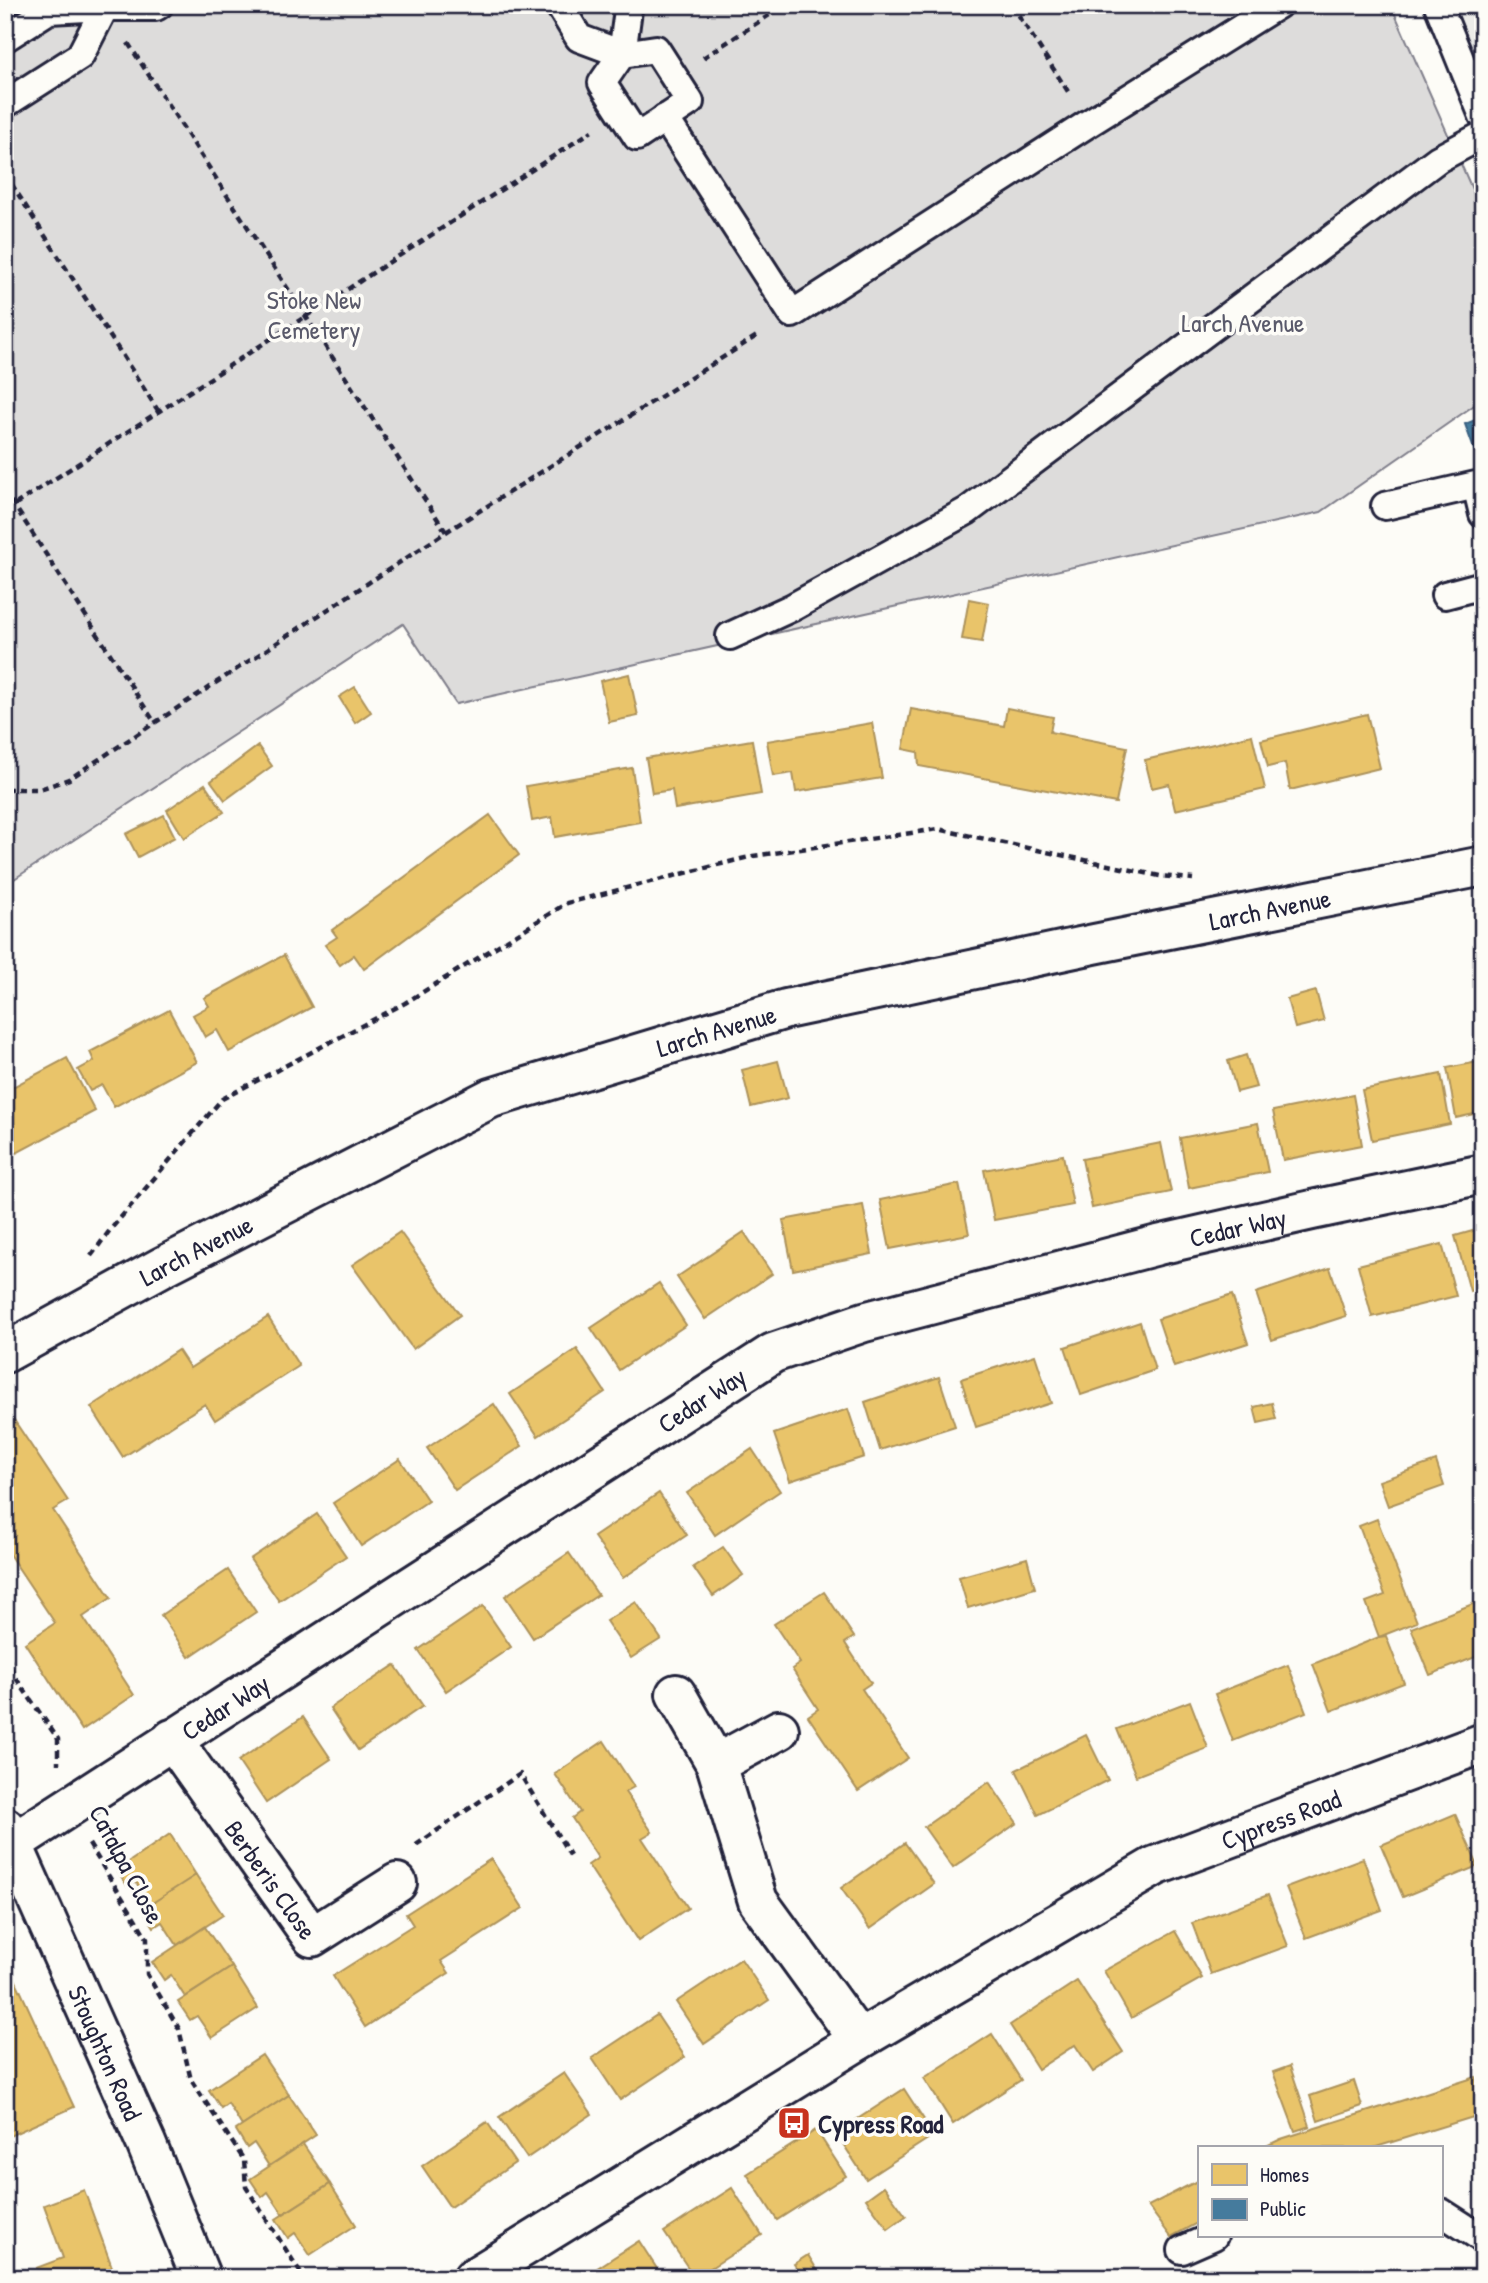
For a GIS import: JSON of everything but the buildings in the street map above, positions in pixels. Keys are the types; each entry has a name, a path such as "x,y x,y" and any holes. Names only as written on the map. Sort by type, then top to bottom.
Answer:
{"street":[{"name":"Larch Avenue","path":"5,1353 162,1267 491,1098 786,1009 1483,866"},
{"name":"Cedar Way","path":"9,1835 73,1804 773,1353 864,1322 1158,1245 1483,1174"},
{"path":"676,1694 716,1764 758,1901 859,2040"},
{"path":"716,1764 779,1730"},
{"name":"Berberis Close","path":"172,1739 312,1937 397,1883"},
{"name":"Cypress Road","path":"473,2278 859,2040 1155,1866 1483,1743"},
{"name":"Stoughton Road","path":"9,1835 146,2143 201,2278"}],"lane":[{"path":"5,38 49,10 159,5"},
{"path":"559,5 579,38 622,54 656,49 690,102 637,137 602,83 622,54 628,9 626,5"},
{"path":"665,118 792,314 1278,5"},
{"path":"1438,5 1483,116"},
{"path":"5,104 80,56 105,6"},
{"path":"730,636 793,607 967,511 1438,159 1483,135"},
{"path":"1385,506 1476,485 1483,514"},
{"path":"1444,595 1483,585"},
{"path":"1442,2213 1483,2239"},
{"path":"1182,2250 1209,2238"}],"path":[{"path":"674,77 785,5"},
{"path":"1012,5 1089,123"},
{"path":"105,6 446,532"},
{"path":"5,512 621,113"},
{"path":"5,174 159,412"},
{"path":"5,789 40,789 69,779 446,532 792,314"},
{"path":"5,491 155,723"},
{"path":"85,1263 222,1099 405,1003 567,903 753,856 938,829 1160,876 1199,880"},
{"name":"Catalpa Close","path":"5,1644 13,1674 58,1739 58,1772 85,1837 147,1938 147,1974 179,2029 191,2080 244,2160 246,2188 304,2278"},
{"path":"397,1883 417,1842 520,1774 570,1855"}],"shaded area":[{"path":"1449,5 1483,5 1483,73 1466,32"}],"green space":[{"name":"Stoke New Cemetery","path":"5,5 1391,5 1483,214 1483,399 1321,512 456,704 403,624 5,885"}],"place":[{"name":"Cypress Road","path":"794,2123"}]}
